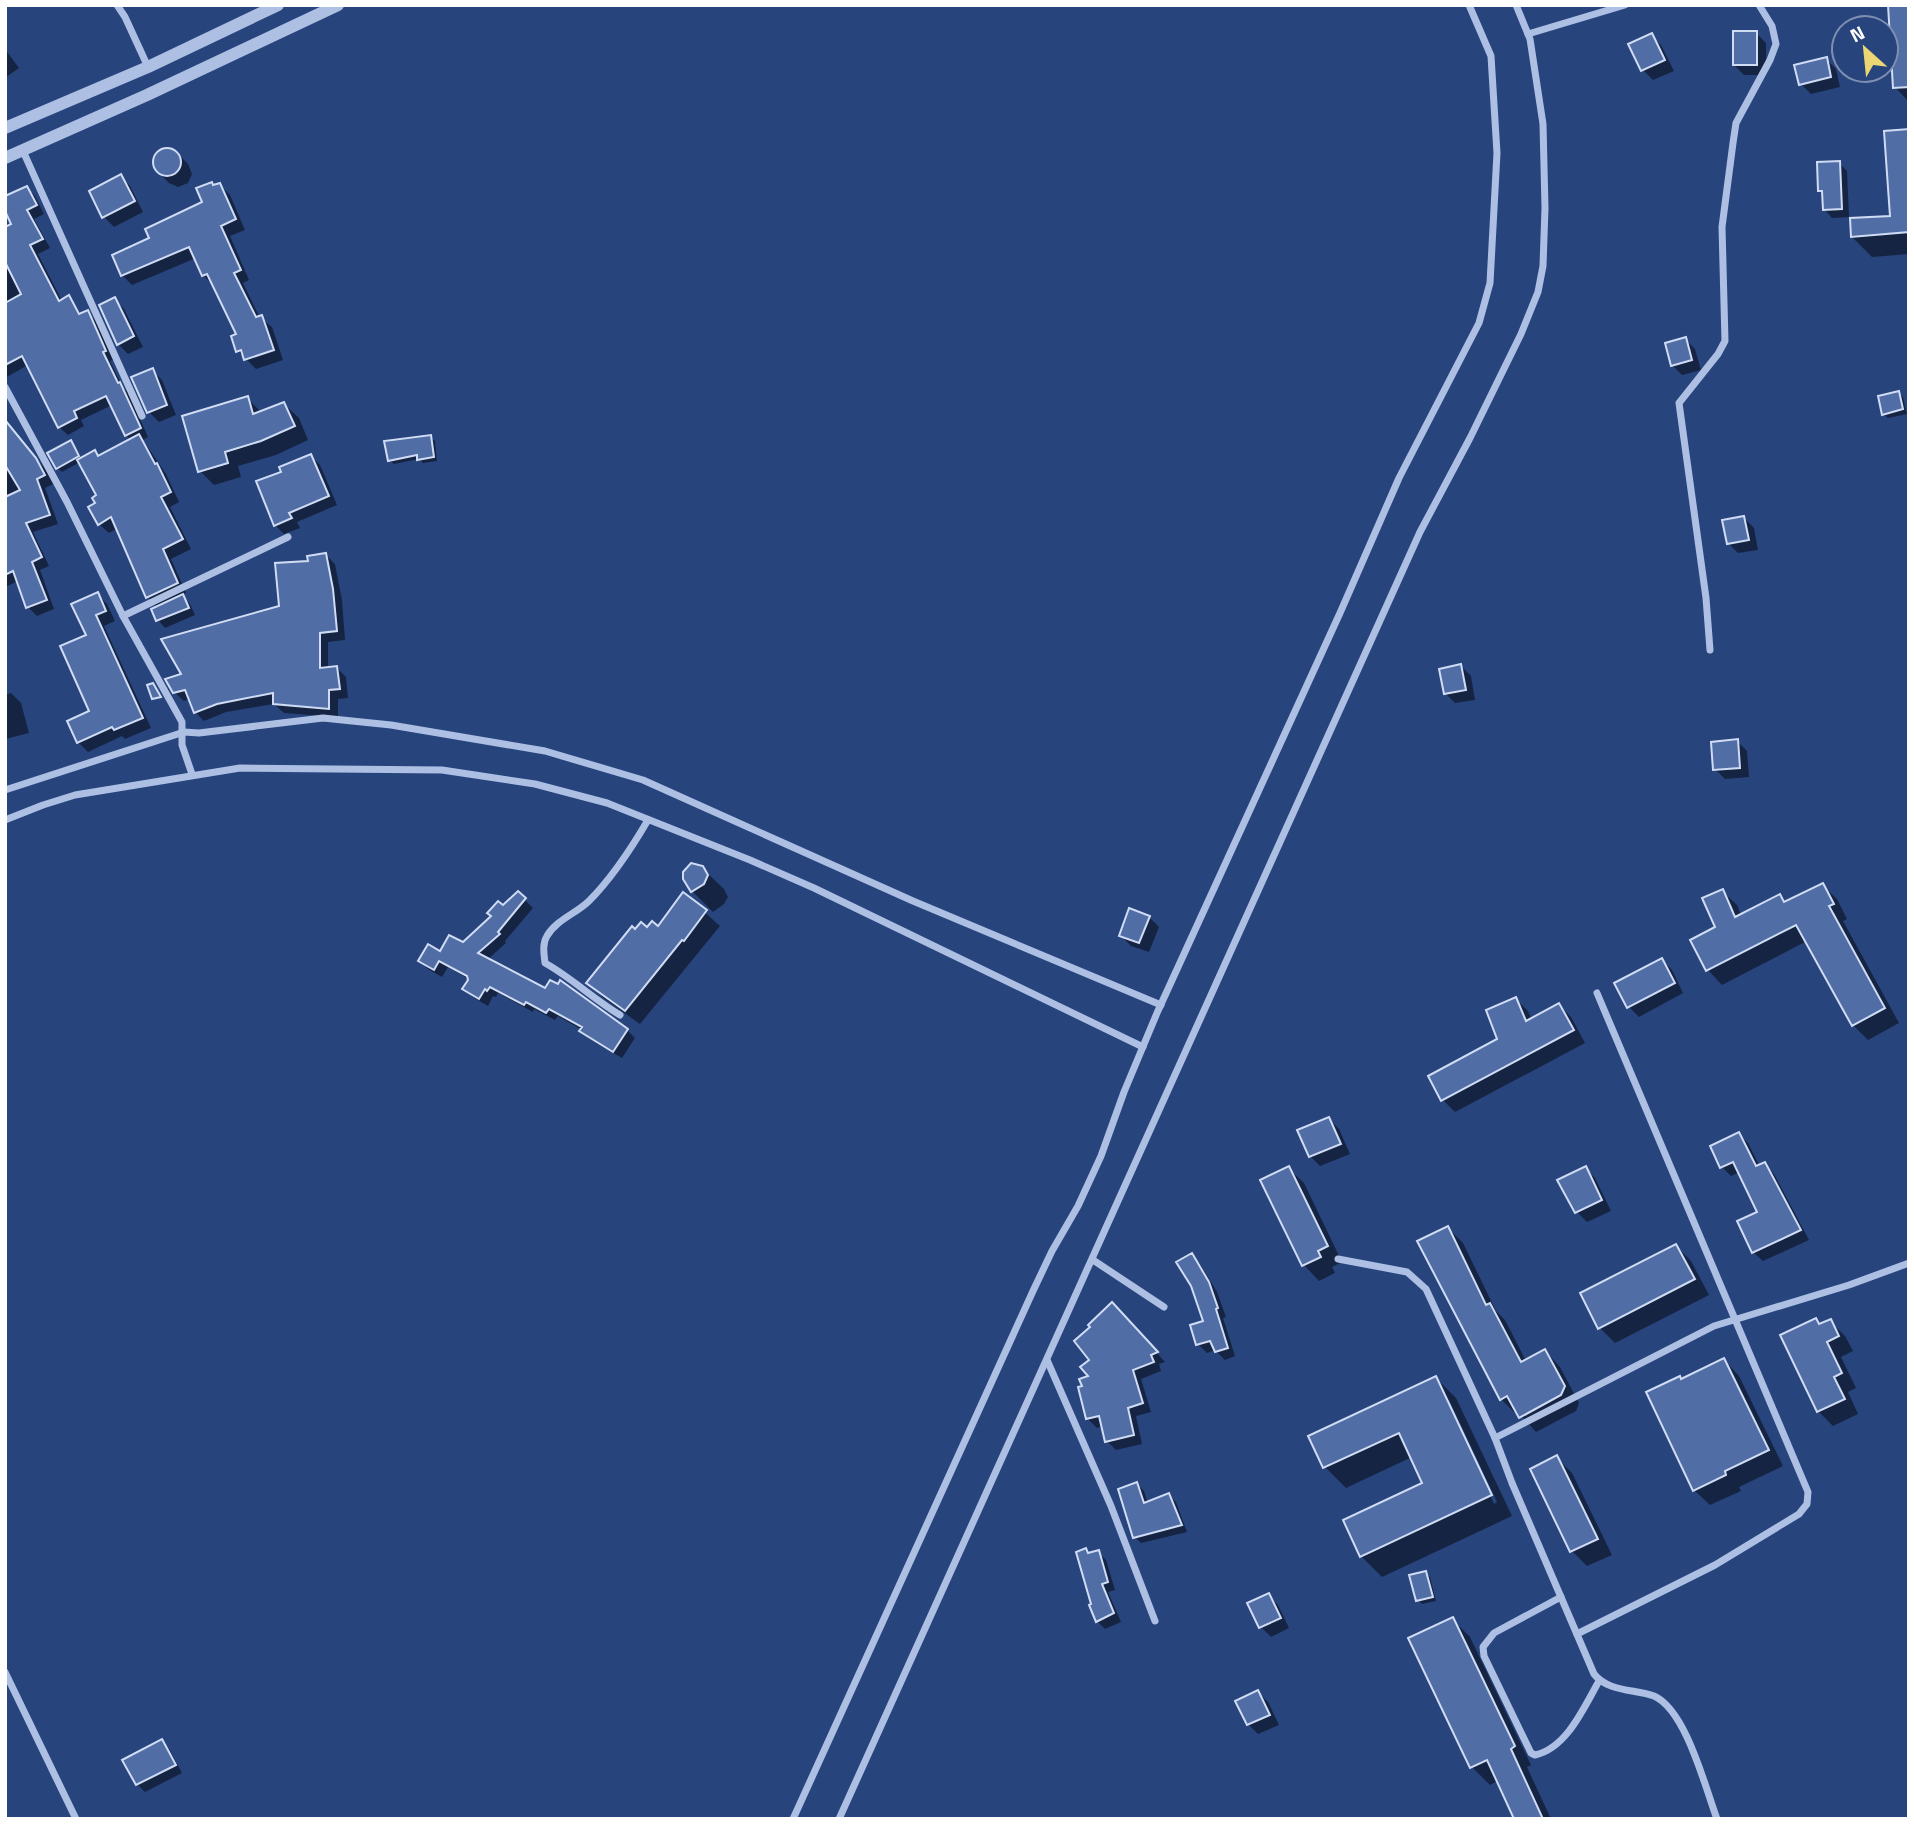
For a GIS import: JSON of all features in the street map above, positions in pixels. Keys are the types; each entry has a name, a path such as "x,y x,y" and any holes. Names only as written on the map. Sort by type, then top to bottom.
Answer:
{"street":[{"path":"117,5 148,67"},
{"path":"5,128 148,67 278,5"},
{"path":"5,158 338,5"},
{"path":"793,1819 1033,1291 1101,1156 1157,1013 1399,478 1479,323 1490,283 1497,153 1491,56 1469,5"},
{"path":"839,1819 1420,531 1486,407 1538,292 1544,242 1543,124 1528,34 1516,5"},
{"path":"1528,34 1625,5"},
{"path":"1710,650 1706,598 1679,403 1718,354 1725,341 1722,227 1733,144 1737,123 1776,44 1772,26 1759,5"},
{"path":"23,151 142,416"},
{"path":"5,387 67,502 123,616 182,723 183,745 192,774"},
{"path":"123,616 288,537"},
{"path":"5,790 184,732 199,733 323,718 391,725 545,751 643,780 913,901 1161,1005"},
{"path":"5,820 75,795 240,768 442,770 535,784 607,803 708,842 814,888 1144,1043"},
{"path":"620,1015 584,992 567,975 545,963 543,950 547,936 587,903 615,871 648,820"},
{"path":"1577,1634 1715,1565 1799,1514 1807,1504 1808,1492 1597,993"},
{"path":"1093,1259 1164,1307"},
{"path":"1338,1259 1407,1272 1426,1289 1495,1438 1599,1681 1654,1696 1673,1712 1688,1741 1717,1819"},
{"path":"1495,1438 1714,1326 1909,1264"},
{"path":"1047,1360 1111,1506 1155,1621"},
{"path":"1561,1597 1494,1633 1483,1647 1484,1656 1531,1753 1535,1755 1551,1749 1564,1735 1599,1681"},
{"path":"5,1672 76,1819"}],"building":[{"path":"1888,5 1909,5 1909,87 1893,88 1893,84 1900,84 1900,14 1889,14"},
{"path":"1733,31 1757,31 1757,65 1733,65"},
{"path":"1652,33 1665,60 1641,71 1628,44"},
{"path":"1827,57 1830,77 1799,85 1794,65"},
{"path":"1909,129 1909,232 1851,237 1850,218 1890,216 1884,131"},
{"path":"167,148 177,152 181,162 177,172 167,176 157,172 153,162 157,152"},
{"path":"1840,161 1842,209 1823,210 1822,191 1818,191 1817,162"},
{"path":"121,174 135,201 102,218 89,191"},
{"path":"212,182 213,185 220,183 236,219 221,226 241,270 234,273 256,317 262,315 274,350 244,360 241,350 236,352 231,336 236,334 207,274 202,276 189,247 121,276 112,255 149,238 145,229 202,202 196,188"},
{"path":"27,186 37,205 27,210 43,239 30,245 59,301 69,295 79,314 88,310 106,351 103,352 141,428 125,436 106,396 74,411 77,418 58,428 22,356 5,365 5,303 21,294 5,262 5,227 11,224 5,211 5,196"},
{"path":"115,297 134,336 117,345 99,305"},
{"path":"1686,337 1692,360 1671,366 1665,343"},
{"path":"153,368 167,405 147,413 131,377"},
{"path":"1899,391 1903,409 1882,415 1878,396"},
{"path":"248,396 253,414 284,402 295,426 261,441 225,452 228,463 198,472 182,416"},
{"path":"5,420 36,458 45,475 37,479 50,515 26,523 42,557 32,562 47,600 26,608 13,571 5,575 5,497 20,490 5,465"},
{"path":"139,434 171,492 161,497 183,539 163,549 178,583 146,598 111,517 98,525 88,507 95,503 92,498 96,495 77,460 95,450 98,456"},
{"path":"431,435 434,457 417,460 417,455 388,461 384,441"},
{"path":"71,440 79,456 56,469 47,453"},
{"path":"311,454 329,496 289,513 292,518 274,526 256,481 281,472 279,467"},
{"path":"1744,516 1749,540 1727,544 1722,520"},
{"path":"326,553 337,631 320,633 320,668 337,666 340,689 329,690 329,709 273,704 273,693 217,704 194,713 185,690 173,693 165,679 181,674 161,639 279,606 275,563 308,561 307,556"},
{"path":"98,592 106,611 96,615 143,718 114,730 112,727 77,743 67,721 89,711 60,646 86,635 71,604"},
{"path":"183,594 189,608 156,621 151,609"},
{"path":"1461,664 1466,690 1444,694 1439,669"},
{"path":"153,683 161,697 152,699 147,685"},
{"path":"1738,739 1740,768 1713,770 1711,742"},
{"path":"691,863 703,866 708,875 704,884 691,892 683,879 683,872"},
{"path":"1823,883 1834,904 1829,906 1885,1008 1852,1026 1796,925 1706,971 1690,940 1715,927 1702,898 1723,889 1735,917 1780,894 1784,902"},
{"path":"518,891 526,898 498,932 500,934 478,953 545,988 550,980 558,984 560,980 628,1029 613,1052 579,1031 582,1027 549,1009 546,1013 526,1002 524,1005 490,987 487,991 485,989 479,999 462,989 468,980 467,976 439,961 434,970 418,961 428,944 440,951 449,935 463,942 491,916 487,913 498,901 503,905"},
{"path":"683,892 707,910 625,1011 586,983 632,926 635,929 641,922 647,927 652,921 658,926"},
{"path":"1129,908 1150,916 1139,943 1119,936"},
{"path":"1662,958 1675,983 1627,1008 1614,983"},
{"path":"1516,997 1526,1021 1559,1003 1574,1030 1441,1101 1428,1076 1497,1039 1486,1010"},
{"path":"1329,1117 1341,1144 1309,1157 1297,1130"},
{"path":"1739,1132 1756,1166 1765,1162 1801,1230 1752,1253 1737,1221 1757,1212 1733,1162 1720,1168 1710,1146"},
{"path":"1289,1166 1328,1246 1318,1251 1321,1257 1302,1266 1260,1180"},
{"path":"1586,1166 1602,1200 1575,1213 1557,1180"},
{"path":"1448,1226 1486,1305 1490,1303 1521,1362 1545,1349 1565,1386 1561,1395 1519,1418 1507,1396 1500,1400 1417,1241"},
{"path":"1676,1244 1695,1279 1598,1329 1580,1293"},
{"path":"1192,1253 1209,1282 1228,1348 1215,1352 1210,1341 1196,1345 1190,1325 1203,1321 1191,1286 1176,1262"},
{"path":"1112,1302 1158,1352 1151,1355 1154,1362 1133,1370 1143,1403 1128,1408 1134,1435 1105,1442 1099,1416 1086,1419 1078,1387 1082,1386 1079,1379 1088,1376 1080,1367 1089,1360 1074,1341"},
{"path":"1816,1318 1819,1324 1831,1319 1839,1336 1827,1342 1842,1373 1834,1377 1845,1399 1817,1412 1780,1335"},
{"path":"1724,1358 1769,1450 1725,1471 1726,1475 1693,1491 1646,1392"},
{"path":"1436,1376 1492,1495 1360,1557 1343,1520 1422,1483 1399,1433 1323,1468 1308,1436"},
{"path":"1557,1455 1598,1539 1570,1552 1530,1469"},
{"path":"1137,1482 1144,1503 1169,1493 1182,1525 1133,1538 1118,1489"},
{"path":"1086,1548 1088,1553 1099,1550 1108,1582 1102,1584 1114,1613 1096,1622 1076,1552"},
{"path":"1426,1571 1433,1597 1416,1601 1409,1575"},
{"path":"1269,1593 1281,1618 1259,1628 1247,1603"},
{"path":"1453,1617 1515,1746 1511,1749 1543,1819 1514,1819 1487,1760 1470,1768 1408,1638"},
{"path":"1258,1690 1270,1715 1247,1725 1235,1701"},
{"path":"162,1739 176,1765 136,1785 122,1760"}]}
